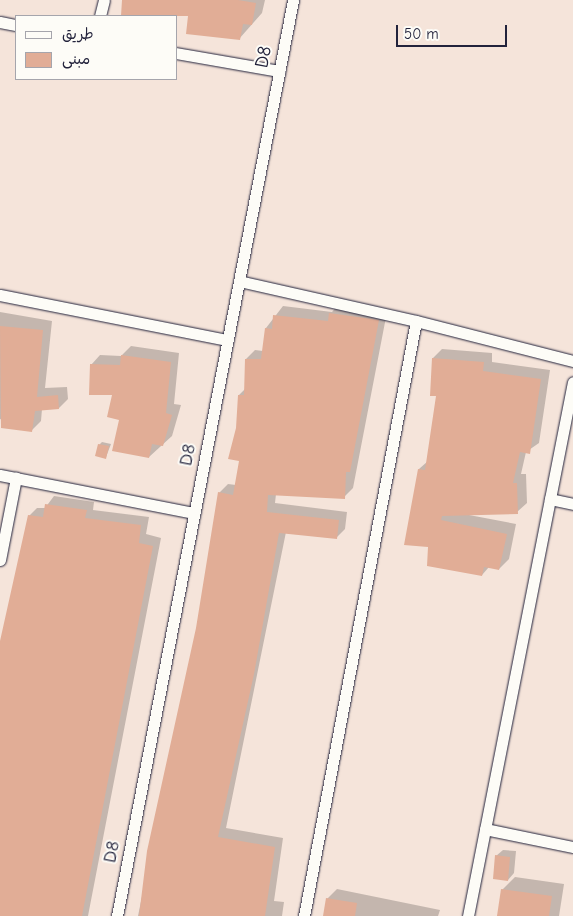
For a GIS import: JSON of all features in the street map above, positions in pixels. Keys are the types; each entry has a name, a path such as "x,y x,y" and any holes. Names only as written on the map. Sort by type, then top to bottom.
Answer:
{"street":[{"path":"100,15 104,0"},
{"name":"D8","path":"117,916 293,0"},
{"path":"0,22 15,25"},
{"path":"178,53 279,71"},
{"path":"239,281 573,361"},
{"path":"0,295 228,340"},
{"path":"304,916 416,322"},
{"path":"468,916 573,382"},
{"path":"0,475 194,513"},
{"path":"0,560 16,478"},
{"path":"550,499 573,504"},
{"path":"485,829 573,847"}],"building":[{"path":"122,0 238,0 256,3 252,25 243,24 240,40 186,34 188,16 121,15"},
{"path":"329,313 379,320 350,472 346,472 345,499 268,495 267,512 339,520 337,539 279,533 254,674 218,837 275,847 265,916 139,916 147,851 196,628 218,492 233,495 239,461 228,459 236,428 238,395 244,395 245,359 261,359 265,328 272,329 273,315 328,321"},
{"path":"0,326 43,330 37,397 58,395 59,409 35,411 32,432 1,428"},
{"path":"121,355 171,362 166,413 172,415 163,446 152,444 149,458 112,451 119,420 107,417 112,395 89,395 90,364 120,365"},
{"path":"432,358 484,362 483,371 541,379 530,454 520,452 513,483 517,483 518,514 442,516 441,520 507,534 499,570 484,567 482,576 427,566 428,547 404,545 418,469 425,470 436,396 430,396"},
{"path":"98,444 109,446 106,459 95,456"},
{"path":"45,504 87,510 85,518 141,525 139,543 153,546 82,916 0,916 0,641 28,515 43,517"},
{"path":"495,855 510,857 508,881 493,879"},
{"path":"501,889 552,896 549,916 497,916"},
{"path":"326,898 357,903 355,916 323,916"}]}
